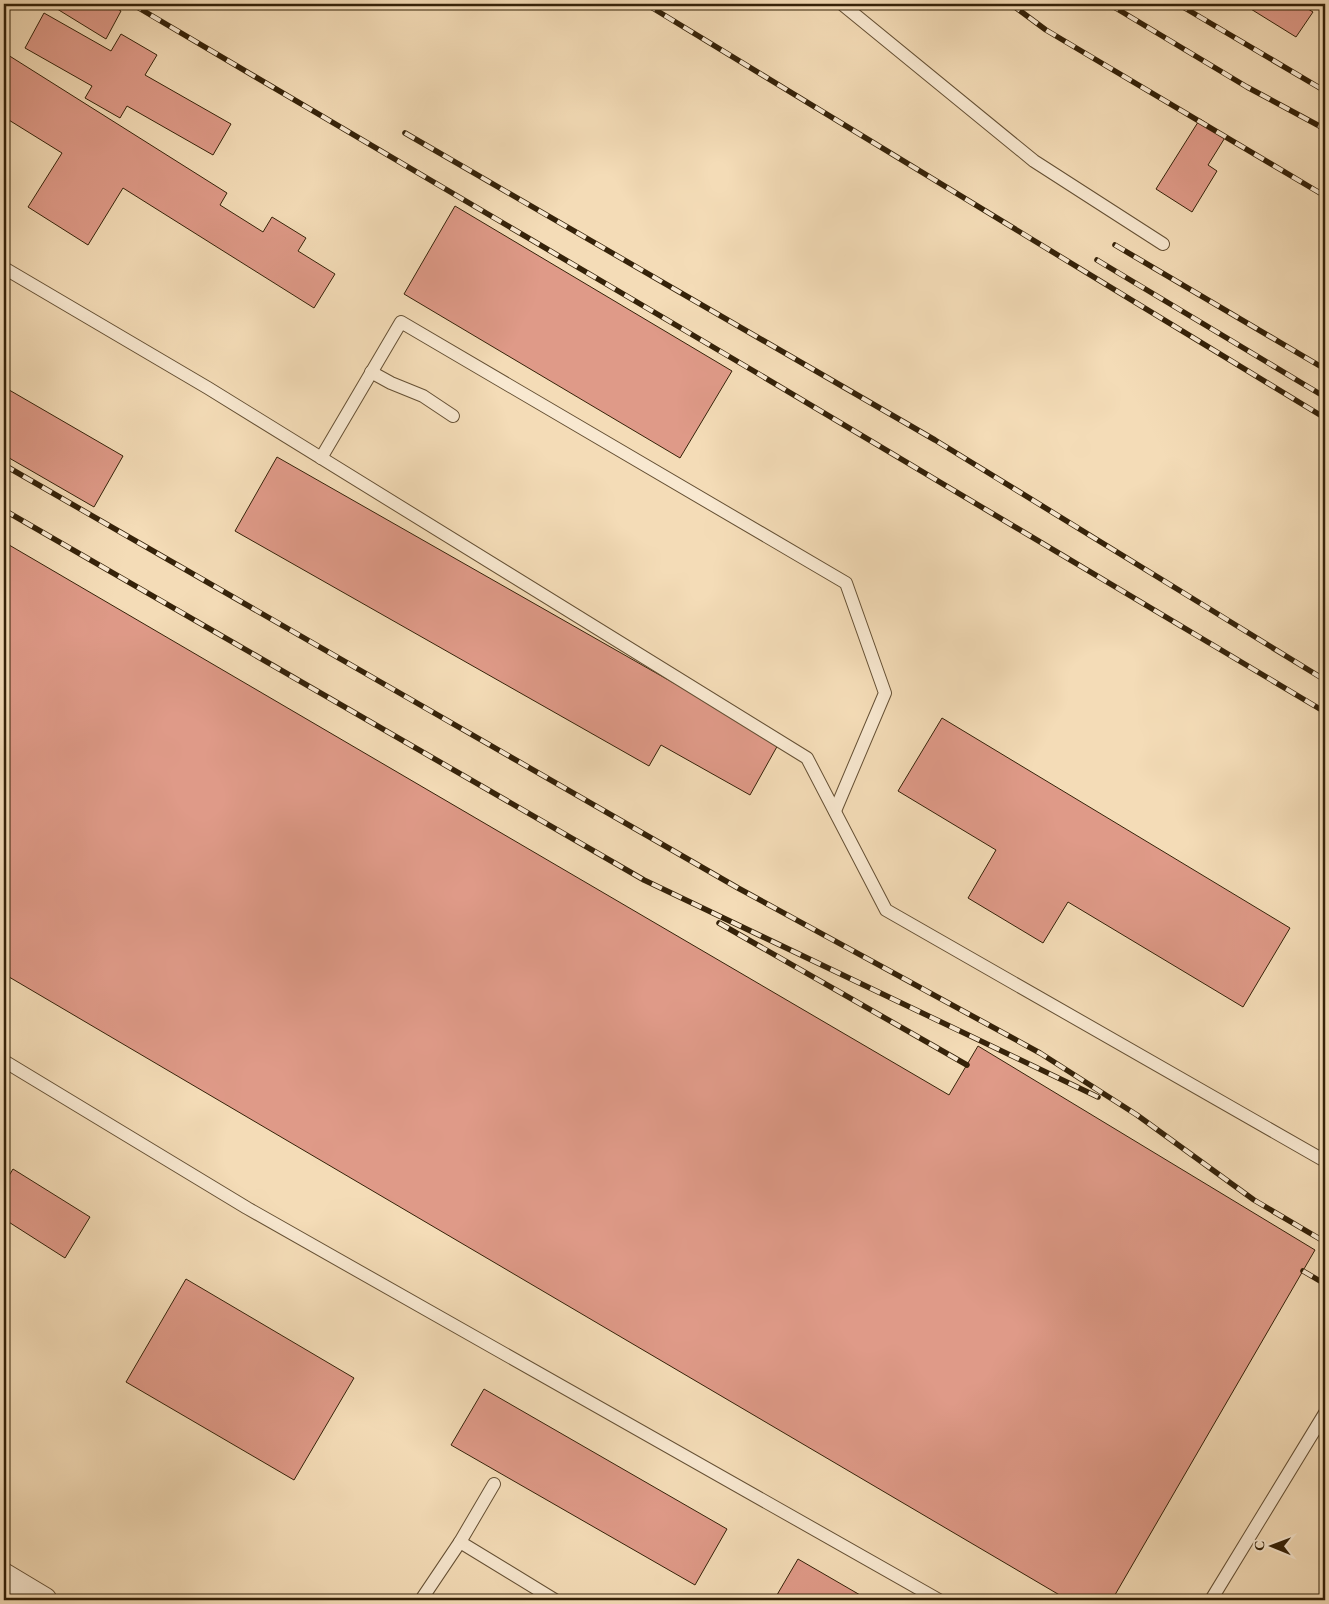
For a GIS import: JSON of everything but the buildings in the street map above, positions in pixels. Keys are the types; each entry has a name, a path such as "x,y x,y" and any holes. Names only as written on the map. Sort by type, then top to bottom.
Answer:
{"street":[{"path":"4,1576 44,1600"}],"lane":[{"path":"842,4 1034,161 1163,244"},
{"path":"4,268 208,388 807,758 886,910 1325,1161"},
{"path":"321,458 401,322 846,583 885,694 834,810"},
{"path":"371,372 391,383 423,396 453,416"},
{"path":"4,1061 256,1213 939,1600"},
{"path":"1211,1600 1325,1413"},
{"path":"421,1600 460,1542 494,1484"},
{"path":"460,1542 555,1600"}],"railway":[{"path":"132,4 752,370 1325,712"},
{"path":"646,4 1325,418"},
{"path":"1011,4 1046,30 1325,196"},
{"path":"1109,4 1247,87 1325,129"},
{"path":"1178,4 1325,91"},
{"path":"405,133 935,440 1325,680"},
{"path":"1115,245 1325,369"},
{"path":"1097,260 1325,397"},
{"path":"4,465 738,888 1040,1053 1137,1115 1254,1200 1325,1242"},
{"path":"4,510 644,880 1098,1097"},
{"path":"719,923 967,1065"},
{"path":"1303,1271 1325,1284"}]}
